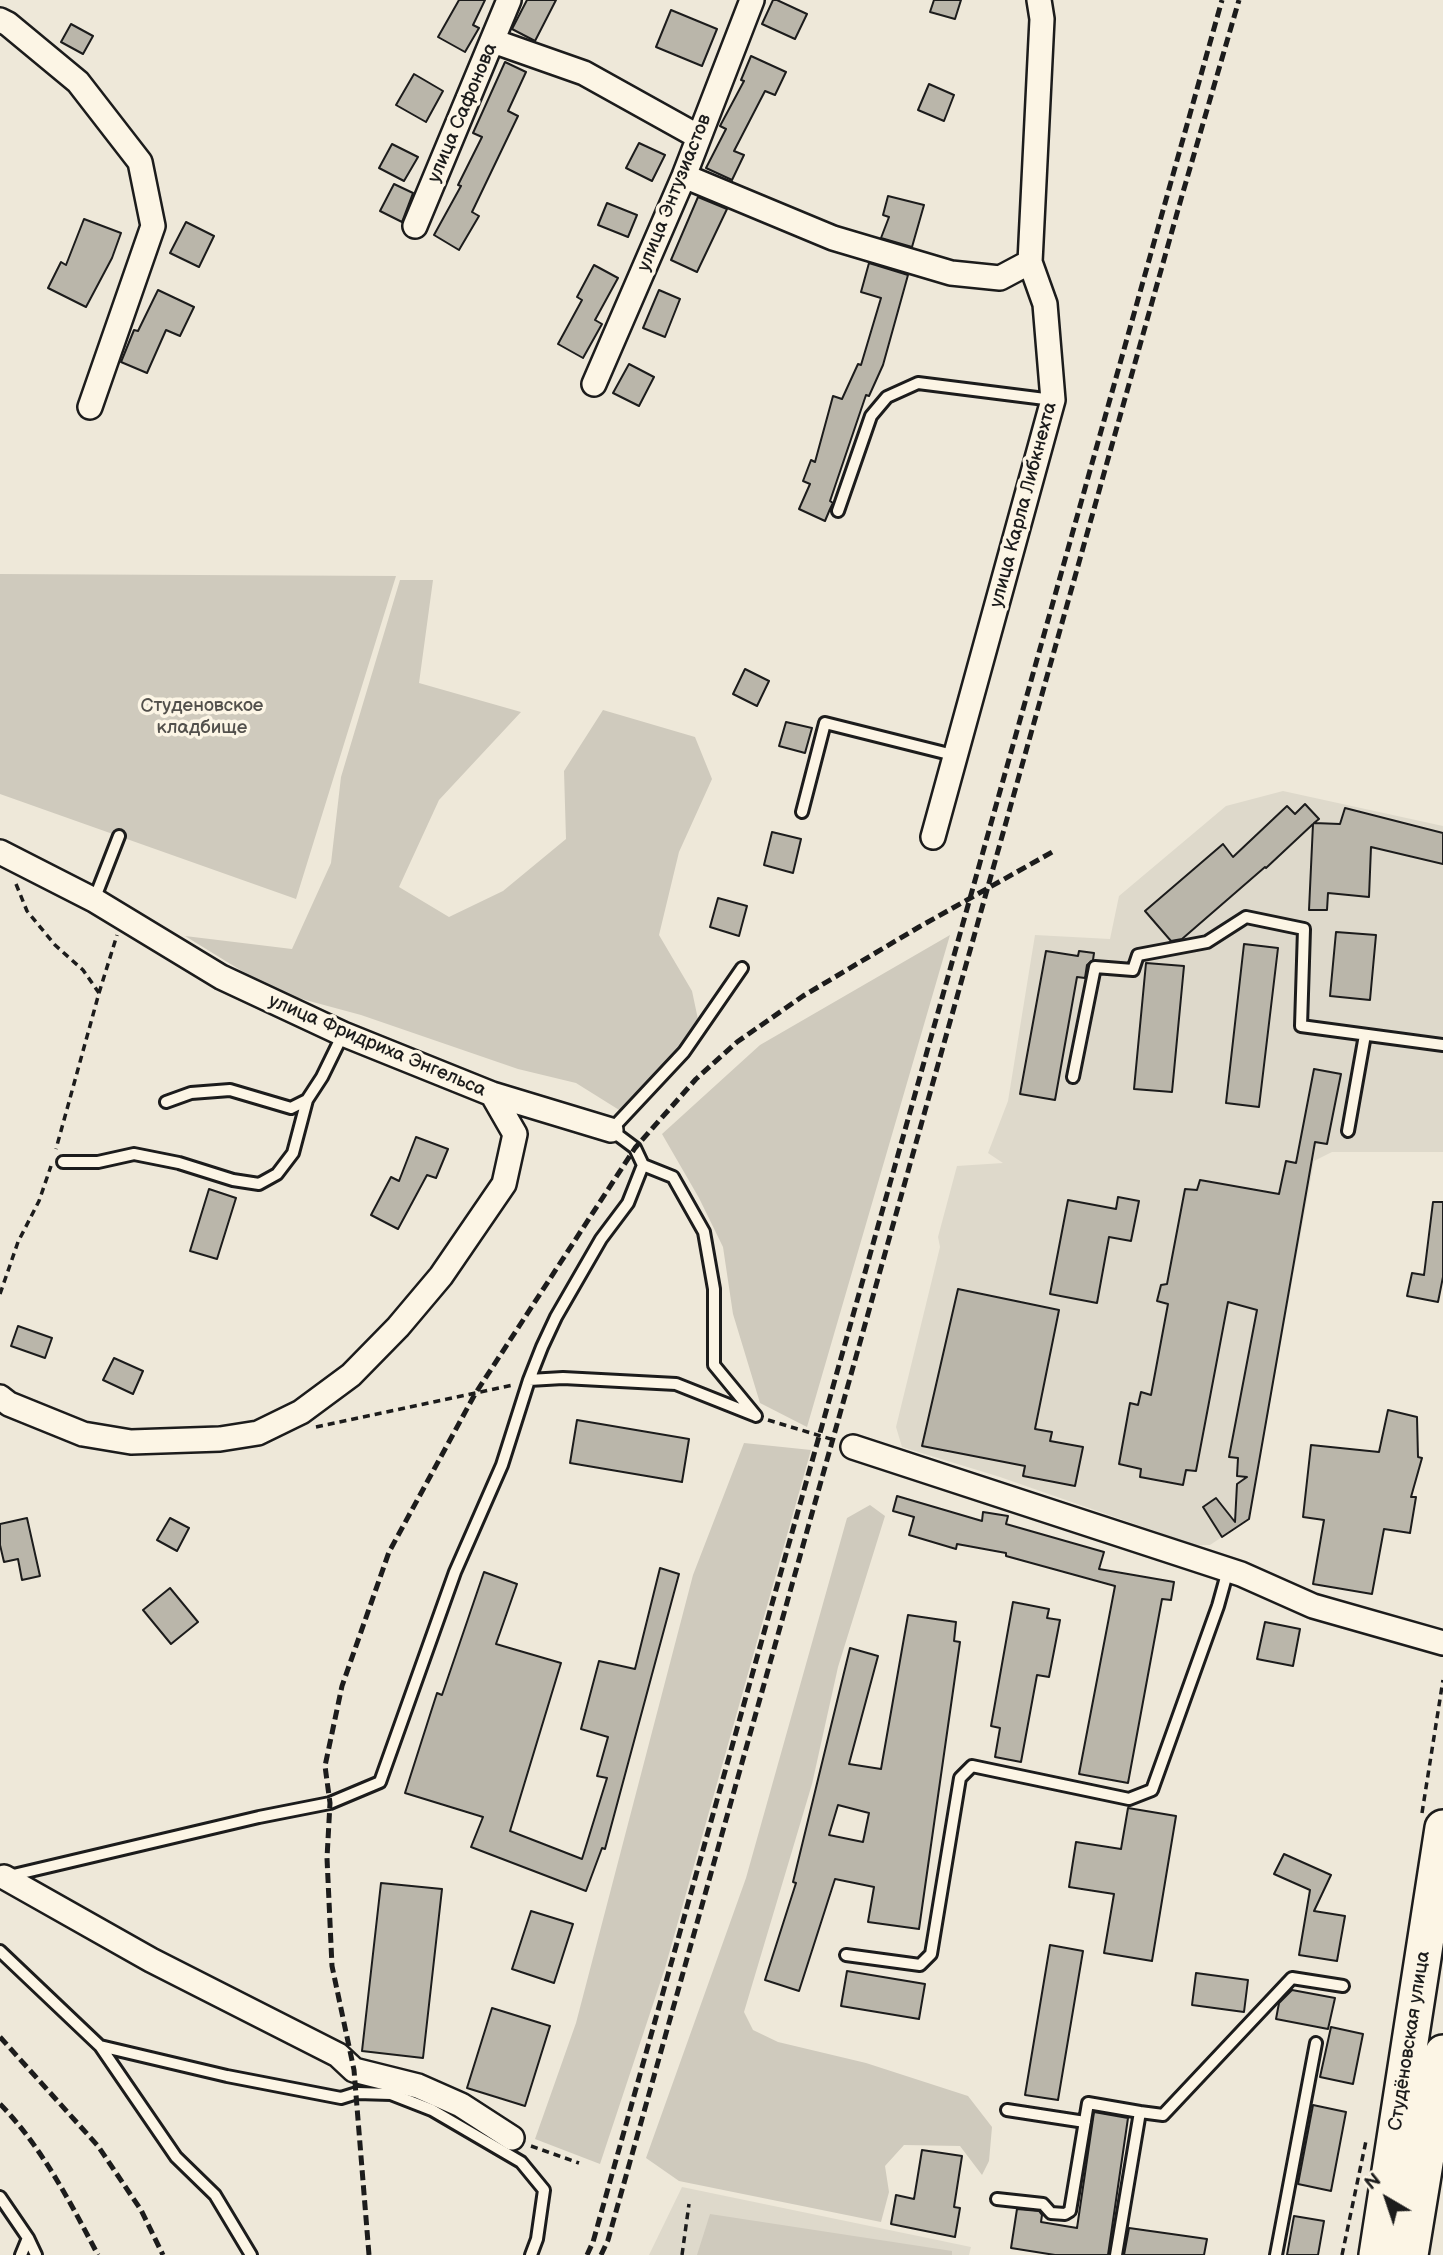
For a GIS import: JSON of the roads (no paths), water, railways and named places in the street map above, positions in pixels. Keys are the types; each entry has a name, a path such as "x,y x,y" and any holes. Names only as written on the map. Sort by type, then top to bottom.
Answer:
{"main road":[{"name":"Студёновская улица","path":"1377,2255 1443,1828"},
{"name":"Студёновская улица","path":"1410,2255 1443,2053"}],"street":[{"name":"улица Сафонова","path":"415,226 509,0"},
{"name":"улица Энтузиастов","path":"594,384 684,176 752,0"},
{"name":"улица Карла Либкнехта","path":"933,837 1053,400 1045,304 1030,262 1042,19 1039,0"},
{"path":"0,20 78,82 140,162 153,226 89,408"},
{"path":"493,41 584,74 699,137"},
{"path":"684,176 833,238 951,273 1000,278 1030,262"},
{"name":"улица Фридриха Энгельса","path":"0,852 94,900 221,977 343,1034 492,1094 515,1133 504,1184 441,1276 398,1327 351,1375 301,1412 258,1433 220,1439 131,1442 83,1434 9,1404 0,1397"},
{"path":"492,1094 611,1130"},
{"path":"853,1447 1228,1570 1313,1606 1443,1643"},
{"path":"2,1876 152,1960 338,2055 354,2070 418,2085 461,2105 512,2138"}],"lane":[{"path":"838,511 871,416 887,397 918,383 1053,400"},
{"path":"802,812 825,723 957,756"},
{"path":"94,900 119,836"},
{"path":"1073,1077 1095,967 1133,970 1138,955 1207,942 1246,918 1304,929 1301,1026 1443,1045"},
{"path":"529,1380 564,1378 676,1384 756,1416 714,1365 714,1289 704,1232 673,1177 643,1165 635,1148 611,1130 684,1052 742,968"},
{"path":"63,1163 98,1162 134,1154 179,1163 233,1180 259,1184 277,1174 293,1153 307,1100 322,1077 343,1034"},
{"path":"1348,1131 1365,1035"},
{"path":"166,1102 191,1093 230,1090 291,1108 307,1100"},
{"path":"2,1876 330,1803 380,1782 455,1572 502,1465 529,1380 556,1317 601,1239 628,1203 643,1165"},
{"path":"846,1955 920,1965 931,1954 960,1778 972,1766 1129,1800 1152,1790 1218,1606 1228,1570"},
{"path":"0,1951 100,2046 176,2157 215,2195 251,2255"},
{"path":"997,2199 1043,2204 1051,2213 1065,2214 1070,2210 1088,2103 1163,2115 1292,1978 1343,1986"},
{"path":"1276,2255 1316,2043"},
{"path":"100,2046 227,2076 341,2098 356,2093 391,2094 432,2110 521,2162 544,2190 537,2239 531,2255"},
{"path":"1007,2110 1085,2122"},
{"path":"1116,2255 1140,2112"},
{"path":"0,2197 28,2238 36,2255"},
{"path":"21,2255 28,2238"}],"railway":[{"path":"587,2255 593,2242 1222,0"},
{"path":"601,2255 608,2240 1239,0"},
{"path":"369,2255 354,2070 332,1966 327,1858 330,1803 325,1766 342,1686 389,1552 475,1394 635,1148 696,1079 737,1042 803,996 1054,851"},
{"path":"0,2037 98,2146 141,2210 163,2255"},
{"path":"0,2104 42,2157 98,2255"}],"park label":[{"name":"Студеновское кладбище","path":"202,717"}]}
